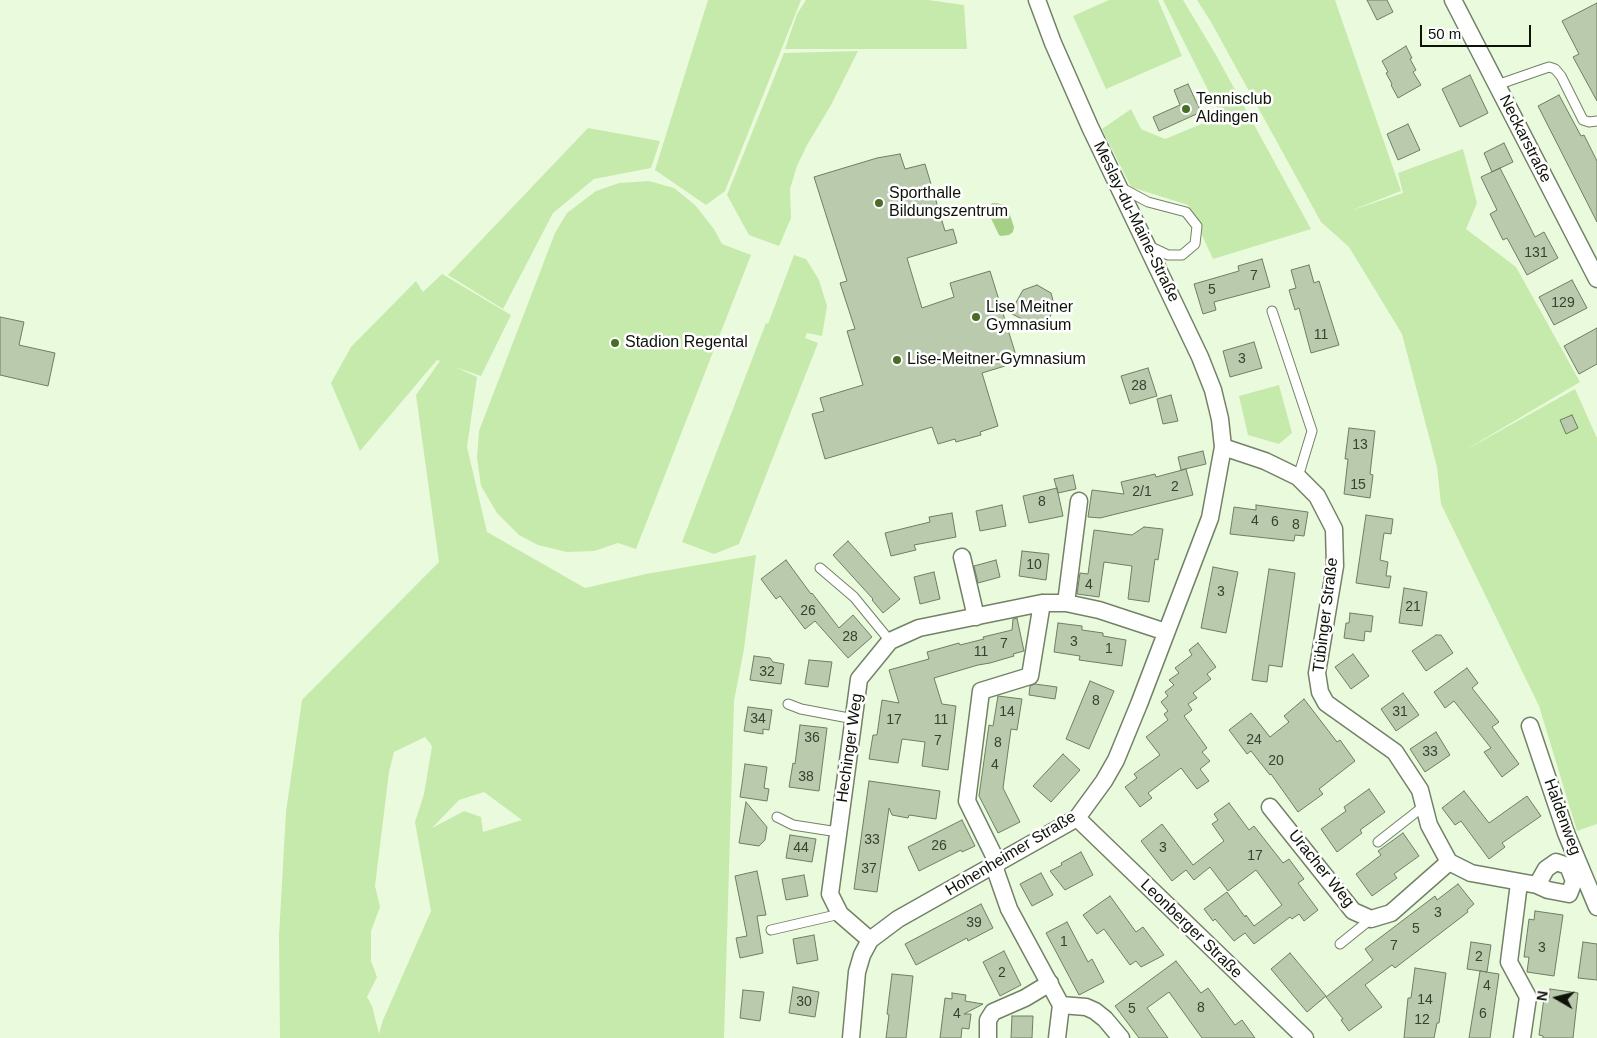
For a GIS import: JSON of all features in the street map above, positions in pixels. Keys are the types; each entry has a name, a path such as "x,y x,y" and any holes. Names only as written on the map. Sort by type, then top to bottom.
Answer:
{"street":[{"name":"Meslay-du-Maine-Straße","path":"1037,0 1053,44 1118,186 1200,357 1209,379 1220,419 1223,448"},
{"name":"Neckarstraße","path":"1453,0 1497,85 1592,257 1597,279"},
{"name":"Tübinger Straße","path":"1223,448 1265,461 1298,477 1317,496 1334,529 1335,566 1317,673 1320,692 1326,703 1395,752 1420,790 1429,825 1449,862"},
{"name":"Hohenheimer Straße","path":"851,1038 857,972 862,955 870,940 898,919 1077,818 1104,781 1116,760 1210,518 1223,448"},
{"path":"1066,603 1079,501"},
{"path":"962,557 976,617"},
{"name":"Hechinger Weg","path":"870,940 840,914 830,894 859,679 890,641 919,628 1042,604 1066,603 1099,610 1166,632"},
{"path":"1042,604 1030,676 981,691 967,801 996,865 1009,909 1061,1005 1057,1038"},
{"name":"Haldenweg","path":"1530,726 1566,833 1597,907"},
{"name":"Uracher Weg","path":"1270,807 1353,911 1371,920 1391,913 1449,862"},
{"name":"Leonberger Straße","path":"1077,818 1304,1038"},
{"path":"1449,862 1471,873 1537,885"},
{"path":"1519,883 1509,962 1528,997 1522,1038"},
{"path":"988,1038 988,1020 993,1012 1025,998 1050,983"},
{"path":"1061,1005 1086,1007 1096,1011 1121,1038"}],"lane":[{"path":"1497,85 1543,69 1554,69 1561,76 1583,120 1589,122 1597,121"},
{"path":"1118,186 1148,202 1186,212 1197,226 1195,244 1182,255 1168,255 1146,244"},
{"path":"1272,311 1312,431 1298,477"},
{"path":"820,568 854,596 890,641"},
{"path":"788,704 801,709 854,719"},
{"path":"1378,842 1424,806"},
{"path":"777,817 792,826 838,832"},
{"path":"771,930 840,914"},
{"path":"1340,944 1371,920"}],"shaded area":[{"path":"708,0 801,0 725,191 706,205 655,170"},
{"path":"806,0 928,0 964,5 967,49 785,49 797,14"},
{"path":"1109,0 1158,0 1182,56 1106,89 1073,16"},
{"path":"1163,0 1183,0 1216,55 1311,229 1213,259 1188,205 1131,187 1102,129 1131,109 1141,129 1165,139 1221,116"},
{"path":"1197,0 1335,0 1401,191 1350,211 1403,193 1398,173 1463,149 1477,203 1466,229 1516,267 1580,382 1462,452 1575,389 1597,438 1597,824 1577,831 1539,706 1441,504 1437,467 1402,334 1349,247 1321,222"},
{"path":"858,51 797,166 790,189 791,218 779,246 749,235 727,195 784,53"},
{"path":"588,128 660,141 651,168 594,179 553,213 503,309 448,275"},
{"name":"Stadion Regental","path":"649,181 674,188 695,205 714,229 722,244 751,255 636,549 618,543 594,551 567,552 538,545 519,535 497,513 481,486 477,458 479,431 555,233 567,213 596,191 619,183"},
{"path":"992,203 1007,206 1014,227 1013,232 1009,235 999,235 987,210"},
{"path":"794,255 806,259 819,280 827,306 822,336 807,333 805,338 818,343 739,544 714,554 682,542"},
{"path":"442,274 511,315 481,376 455,367 477,377 467,447 487,532 585,588 646,574 756,555 744,649 734,701 724,1038 280,1038 279,936 286,812 302,700 439,562 416,395 440,361 437,360 360,451 331,383 351,347 416,281 423,292","holes":["425,737 432,746 424,794 415,822 431,911 383,1020 379,1034 372,1006 367,997 377,977 371,961 371,931 380,907 375,886 389,772 394,752","484,792 522,820 483,832 481,817 464,811 432,828 459,800"]},
{"path":"1279,385 1292,433 1279,444 1248,435 1239,396"}],"building":[{"path":"1367,0 1387,0 1393,12 1377,20"},
{"path":"1597,3 1597,101 1573,57 1579,54 1562,21"},
{"path":"1406,46 1416,70 1413,72 1421,85 1398,98 1382,61"},
{"path":"1470,75 1488,113 1460,127 1442,89"},
{"name":"Tennisclub Aldingen","path":"1188,84 1201,112 1159,131 1153,117 1180,105 1174,90"},
{"path":"1559,95 1581,136 1584,135 1597,161 1597,222 1538,106"},
{"path":"1408,124 1420,150 1398,160 1387,134"},
{"path":"1504,143 1513,162 1492,172 1484,153"},
{"name":"Lise-Meitner-Gymnasium","path":"900,154 905,169 925,164 945,231 953,229 957,243 907,258 922,308 954,297 950,283 990,271 1018,362 982,373 998,426 980,432 981,435 956,442 955,439 938,444 932,427 825,459 812,414 824,411 820,398 863,385 847,331 855,329 840,283 847,281 814,177 877,158"},
{"path":"1500,168 1535,237 1544,232 1558,258 1527,275 1507,238 1503,240 1490,214 1497,210 1481,177"},
{"path":"1262,259 1270,287 1214,302 1216,310 1203,314 1194,284 1239,271 1238,266"},
{"path":"1309,265 1314,283 1319,281 1339,345 1311,353 1299,308 1295,310 1289,290 1296,288 1291,270"},
{"path":"1572,280 1587,308 1554,325 1539,297"},
{"path":"1037,285 1051,293 1055,308 1048,320 1034,325 1010,313 1023,290"},
{"path":"0,317 24,322 19,345 55,353 48,386 0,375"},
{"path":"1597,328 1597,364 1579,374 1564,346"},
{"path":"1254,342 1262,368 1230,377 1223,351"},
{"path":"1148,368 1157,396 1130,404 1121,376"},
{"path":"1171,395 1178,421 1163,424 1157,399"},
{"path":"1572,415 1578,428 1566,434 1560,420"},
{"path":"1349,428 1375,431 1370,474 1373,475 1370,498 1344,494 1348,459 1345,459"},
{"path":"1203,451 1206,464 1181,470 1178,457"},
{"path":"1186,469 1193,495 1100,518 1088,517 1092,490 1124,494 1121,482 1155,474 1156,477"},
{"path":"1073,475 1076,489 1058,493 1054,479"},
{"path":"1057,488 1063,516 1029,523 1023,496"},
{"path":"1002,505 1006,526 980,531 976,511"},
{"path":"1256,505 1308,512 1304,536 1295,535 1294,541 1230,534 1234,507 1256,510"},
{"path":"952,513 956,537 914,545 916,550 891,556 885,533 930,522 929,517"},
{"path":"1366,515 1393,519 1391,534 1384,533 1380,560 1388,562 1386,576 1391,576 1389,588 1356,583"},
{"path":"1144,527 1163,529 1158,560 1155,559 1149,602 1128,599 1132,566 1104,562 1099,597 1077,594 1080,573 1088,574 1094,530 1132,535"},
{"path":"848,541 900,599 883,613 873,599 833,555"},
{"path":"1022,551 1049,554 1046,580 1019,576"},
{"path":"786,560 839,628 853,615 872,637 848,658 815,621 805,629 780,596 776,599 761,579"},
{"path":"996,560 1000,577 978,583 974,566"},
{"path":"1213,567 1238,572 1226,633 1201,628"},
{"path":"1269,569 1295,573 1282,667 1269,665 1267,682 1252,680"},
{"path":"934,572 940,599 920,604 914,577"},
{"path":"1404,588 1427,592 1422,626 1399,623"},
{"path":"1350,613 1373,616 1371,632 1365,631 1364,641 1344,638 1346,623 1349,623"},
{"path":"1017,618 1024,651 1013,654 1014,656 934,678 942,704 956,706 948,770 922,766 925,742 902,739 898,763 869,759 873,735 877,735 882,700 899,703 889,670 929,659 927,652 959,643 960,645 984,639 983,637 1012,630 1013,619"},
{"path":"1058,623 1082,626 1082,630 1103,633 1103,636 1126,640 1122,666 1079,660 1080,656 1054,652"},
{"path":"1436,635 1441,635 1453,653 1426,671 1412,651"},
{"path":"1198,643 1216,667 1207,674 1211,679 1193,693 1197,698 1188,704 1192,710 1184,716 1207,748 1202,752 1210,761 1200,769 1209,781 1197,789 1181,768 1148,793 1152,798 1140,807 1125,787 1137,778 1134,774 1160,755 1146,737 1168,720 1164,714 1168,711 1161,702 1168,696 1165,692 1174,685 1169,680 1179,673 1175,668 1192,655 1189,650"},
{"path":"1353,654 1369,676 1351,689 1335,667"},
{"path":"754,656 770,658 773,662 784,664 781,684 750,680"},
{"path":"809,660 832,662 828,687 805,684"},
{"path":"1467,668 1478,683 1472,688 1499,722 1492,727 1519,764 1502,777 1484,752 1491,748 1454,701 1445,708 1434,692"},
{"path":"1090,681 1114,691 1089,749 1066,739"},
{"path":"1035,684 1057,687 1055,699 1029,695 1030,686"},
{"path":"1403,693 1419,715 1396,731 1381,709"},
{"path":"998,696 1022,699 1017,730 1011,729 1003,788 1020,822 998,833 979,796 989,725 993,726"},
{"path":"1304,699 1337,742 1340,740 1355,761 1319,789 1323,794 1298,812 1271,774 1251,751 1247,754 1229,730 1251,713 1270,737 1289,722 1284,716"},
{"path":"748,707 772,710 769,730 763,729 763,734 744,731"},
{"path":"800,725 827,728 819,791 789,787 793,763 795,764"},
{"path":"1436,732 1450,755 1425,772 1410,749"},
{"path":"1063,754 1080,770 1051,802 1033,786"},
{"path":"745,764 767,767 764,788 769,789 767,801 740,797"},
{"path":"869,781 940,791 936,819 909,815 908,818 892,815 889,808 877,892 854,889"},
{"path":"1369,789 1385,812 1360,830 1362,833 1337,852 1321,829 1346,811 1344,807"},
{"path":"1464,791 1489,823 1527,796 1541,816 1502,843 1505,847 1489,859 1461,821 1455,825 1442,808"},
{"path":"746,802 767,827 765,840 759,846 739,843"},
{"path":"1229,803 1249,830 1254,826 1283,863 1289,859 1304,879 1298,883 1318,910 1304,921 1299,914 1292,919 1290,917 1254,944 1245,933 1234,941 1215,919 1213,921 1204,909 1227,892 1254,926 1282,905 1256,870 1228,891 1210,867 1194,880 1186,870 1172,881 1141,841 1162,824 1193,865 1224,841 1212,824 1218,820 1214,814"},
{"path":"962,820 975,846 962,852 961,850 919,871 908,847"},
{"path":"1403,833 1419,856 1394,874 1397,878 1372,896 1356,874 1381,855 1378,851"},
{"path":"790,835 816,839 812,862 786,858"},
{"path":"1081,852 1093,875 1065,890 1050,871"},
{"path":"757,871 766,915 757,916 763,953 740,958 736,938 747,936 735,876"},
{"path":"1041,873 1053,895 1032,906 1020,884"},
{"path":"804,875 808,896 786,900 782,879"},
{"path":"1458,884 1474,904 1467,910 1468,912 1395,968 1392,965 1365,985 1382,1007 1349,1031 1341,1020 1343,1019 1326,997 1373,960 1365,949 1435,896 1437,900"},
{"path":"1110,896 1136,932 1143,927 1164,955 1141,967 1136,961 1130,965 1104,929 1097,934 1083,915"},
{"path":"981,904 993,928 968,941 967,938 916,965 905,944"},
{"path":"1535,911 1563,915 1554,976 1527,972 1529,957 1524,957 1529,919 1534,920"},
{"path":"1067,922 1088,962 1092,959 1104,982 1079,995 1046,933"},
{"path":"814,935 818,960 797,964 793,939"},
{"path":"1471,942 1491,945 1487,972 1467,969"},
{"path":"1583,942 1597,944 1597,980 1578,978"},
{"path":"1004,951 1021,985 1000,996 983,962"},
{"path":"1290,953 1326,996 1307,1012 1271,969"},
{"path":"1176,961 1201,993 1208,988 1235,1025 1242,1020 1255,1038 1202,1038 1169,992 1147,1008 1168,1038 1139,1038 1115,1006"},
{"path":"1415,968 1446,973 1439,1023 1437,1023 1434,1038 1404,1038 1408,998 1411,998"},
{"path":"1480,971 1499,974 1490,1038 1469,1038"},
{"path":"892,974 913,976 906,1038 886,1038"},
{"path":"793,987 819,992 815,1017 789,1013"},
{"path":"1550,989 1578,993 1573,1038 1543,1038 1543,1036 1539,1035 1544,998 1549,998"},
{"path":"743,990 764,992 760,1021 740,1018"},
{"path":"952,993 966,995 965,1001 983,1004 964,1014 971,1014 969,1029 962,1028 961,1038 940,1038 945,998 952,999"},
{"path":"1012,1016 1033,1016 1032,1038 1011,1038"}],"place":[{"name":"Tennisclub Aldingen","path":"1186,109"},
{"name":"Sporthalle Bildungszentrum","path":"879,203"},
{"name":"Lise Meitner Gymnasium","path":"976,317"},
{"name":"Stadion Regental","path":"615,343"},
{"name":"Lise-Meitner-Gymnasium","path":"897,360"}]}
